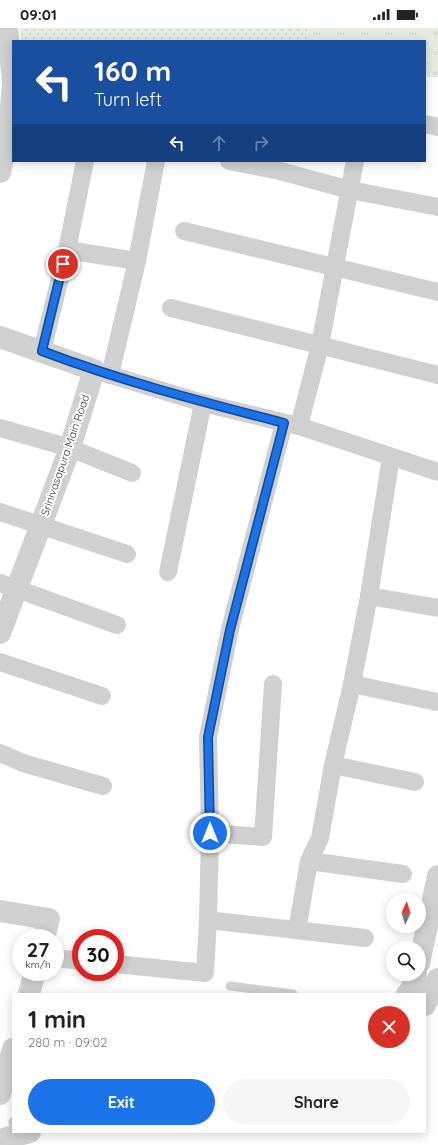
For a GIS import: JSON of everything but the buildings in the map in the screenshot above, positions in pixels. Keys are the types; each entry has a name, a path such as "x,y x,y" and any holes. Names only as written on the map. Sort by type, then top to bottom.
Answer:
{"street":[{"path":"7,28 12,73"},
{"path":"0,84 12,82"},
{"path":"0,172 9,132 12,94"},
{"path":"426,124 438,127"},
{"path":"42,351 67,250 85,162"},
{"path":"102,373 137,261 156,162"},
{"path":"235,162 280,171 350,190 438,206"},
{"path":"124,965 205,973 210,833 208,737 230,630 292,425 320,345 355,162"},
{"path":"184,231 438,292"},
{"path":"67,250 137,261"},
{"path":"171,308 438,375"},
{"path":"0,338 42,351 102,373 203,402 292,425 438,472"},
{"name":"Srinivasapura Main Road","path":"0,633 9,586 41,525 70,448 102,373"},
{"path":"168,572 203,402"},
{"path":"0,428 70,448 132,473"},
{"path":"297,930 309,861 320,838 333,765 352,684 369,596 391,457"},
{"path":"0,512 127,554"},
{"path":"9,586 117,626"},
{"path":"369,596 438,608"},
{"path":"0,662 102,696"},
{"path":"210,833 263,837 273,684"},
{"path":"352,684 437,702"},
{"path":"0,753 24,763 103,786"},
{"path":"333,765 415,782"},
{"path":"309,861 403,874"},
{"path":"424,941 438,876"},
{"path":"0,911 49,919 46,929"},
{"path":"208,920 365,938"},
{"path":"426,1003 438,979"},
{"path":"29,993 33,981"},
{"path":"408,993 411,990 414,981"},
{"path":"0,1094 12,1052"},
{"path":"0,1125 12,1128"},
{"path":"0,1140 13,1133"}],"lane":[{"path":"230,986 285,993"}],"green space":[{"path":"20,28 309,28 311,40 21,40"},
{"path":"309,28 438,28 438,77 426,77 426,40 311,40"}],"route":[{"path":"63,264 42,351 110,375 203,402 284,423 230,630 208,737 210,833"}]}
